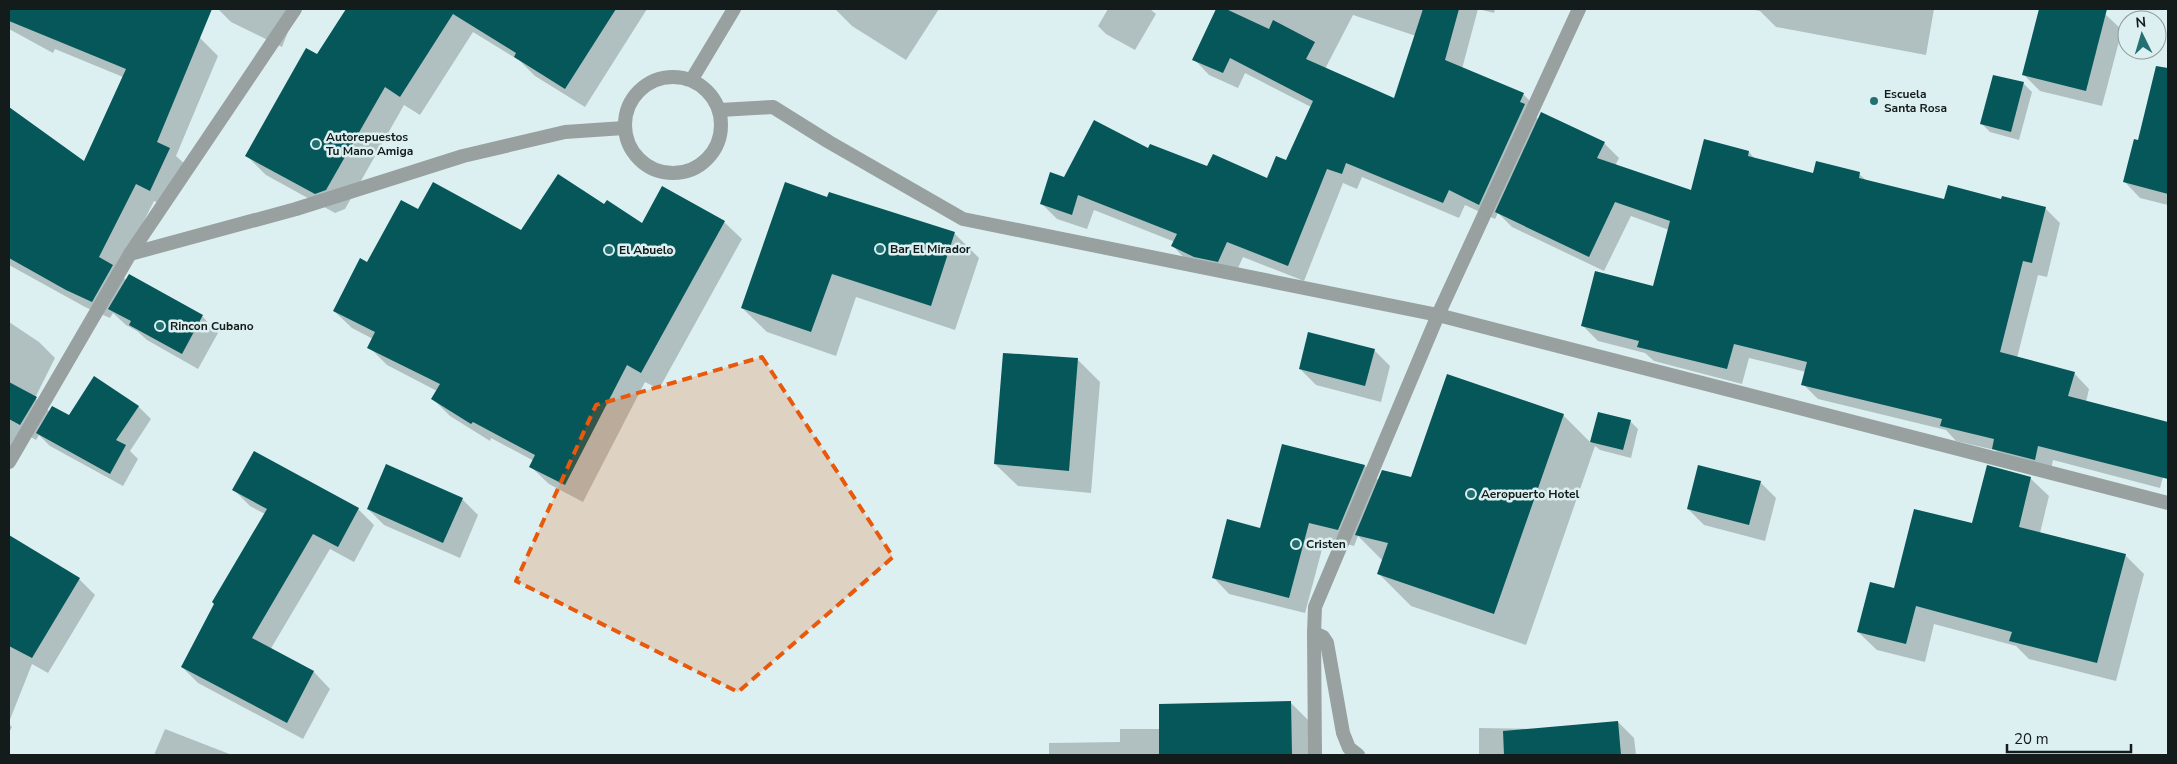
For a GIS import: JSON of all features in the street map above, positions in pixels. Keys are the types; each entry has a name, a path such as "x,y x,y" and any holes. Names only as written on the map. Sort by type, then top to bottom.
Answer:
{"street":[{"path":"9,462 130,254 295,9"},
{"path":"692,79 734,9"},
{"path":"1315,755 1315,607 1438,315 1580,9"},
{"path":"667,76 692,79 709,92 720,110 722,130 716,150 701,165 682,173 661,173 643,163 629,148 624,128 628,104 644,85 667,76"},
{"path":"720,110 773,107 829,142 962,219 1438,315 2168,503"},
{"path":"130,254 296,209 463,156 565,132 624,128"},
{"path":"1314,634 1323,637 1327,643 1342,733 1349,748 1358,755"}],"highlighted area":[{"path":"762,357 893,557 738,692 516,581 596,405"}],"building":[{"path":"9,9 212,9 157,142 170,148 150,191 136,184 99,257 113,265 92,302 66,290 9,258 9,107 84,161 126,69 9,21"},
{"path":"346,9 616,9 565,89 514,57 516,53 453,14 400,97 385,87 326,190 315,194 245,156 306,48 317,54"},
{"path":"1216,9 1226,9 1269,29 1273,20 1315,42 1306,59 1394,98 1423,9 1459,9 1445,60 1524,93 1520,102 1525,104 1479,205 1449,190 1443,203 1346,163 1342,174 1327,169 1288,266 1227,242 1218,262 1194,257 1171,246 1177,234 1078,195 1072,215 1040,204 1050,172 1064,177 1094,120 1148,148 1150,144 1207,166 1213,154 1267,178 1276,156 1286,160 1313,101 1230,58 1223,73 1192,60"},
{"path":"2039,9 2107,9 2086,91 2022,75"},
{"path":"2156,66 2168,68 2168,194 2123,182 2134,139 2138,140"},
{"path":"1993,75 2024,82 2011,132 1980,124"},
{"path":"1541,112 1605,142 1597,158 1691,190 1704,139 1749,151 1748,156 1813,173 1816,161 1860,172 1859,178 1944,199 1948,185 2001,199 2002,196 2046,207 2032,263 2023,261 2000,352 2075,372 2068,396 2168,422 2168,479 2038,446 2035,460 1992,449 1994,439 1940,426 1942,419 1801,385 1807,362 1734,344 1727,369 1637,347 1639,341 1581,326 1595,271 1653,286 1670,221 1615,202 1589,257 1495,212"},
{"path":"558,174 604,204 607,200 642,223 662,186 725,221 641,373 627,365 565,485 529,467 535,455 473,422 471,424 431,399 440,384 367,348 375,332 333,311 360,258 367,262 401,200 418,209 433,182 521,230"},
{"path":"785,182 827,197 829,192 955,232 931,306 832,274 811,332 741,308"},
{"path":"129,274 203,315 182,354 129,325 131,321 108,309"},
{"path":"1308,332 1375,349 1365,386 1299,369"},
{"path":"1003,353 1078,358 1069,471 994,464"},
{"name":"Aeropuerto Hotel","path":"1447,374 1564,414 1494,614 1377,574 1388,543 1355,535 1382,470 1411,477"},
{"path":"94,376 139,406 116,440 126,445 110,474 36,433 52,406 69,415"},
{"path":"9,382 37,397 20,425 9,419"},
{"path":"1598,412 1631,420 1623,450 1590,442"},
{"path":"1282,444 1365,465 1338,530 1309,523 1289,598 1212,578 1227,519 1260,528"},
{"path":"254,451 359,508 338,547 313,534 252,638 314,671 287,723 181,667 214,604 212,602 267,509 232,490"},
{"path":"386,464 463,498 443,543 367,509"},
{"path":"1698,465 1761,481 1749,525 1687,509"},
{"path":"1987,465 2031,477 2019,527 2126,554 2097,663 2009,641 2012,632 1916,606 1906,644 1857,632 1870,582 1894,588 1914,509 1972,523"},
{"path":"9,535 80,578 32,658 9,646"},
{"path":"1291,701 1292,755 1159,755 1159,704"},
{"path":"1618,721 1621,755 1504,755 1503,731"}],"place":[{"name":"Escuela Santa Rosa","path":"1874,101"},
{"name":"Autorepuestos Tu Mano Amiga","path":"316,144"},
{"name":"Bar El Mirador","path":"880,249"},
{"name":"El Abuelo","path":"609,250"},
{"name":"Rincon Cubano","path":"160,326"},
{"name":"Aeropuerto Hotel","path":"1471,494"},
{"name":"Cristen","path":"1296,544"}]}
